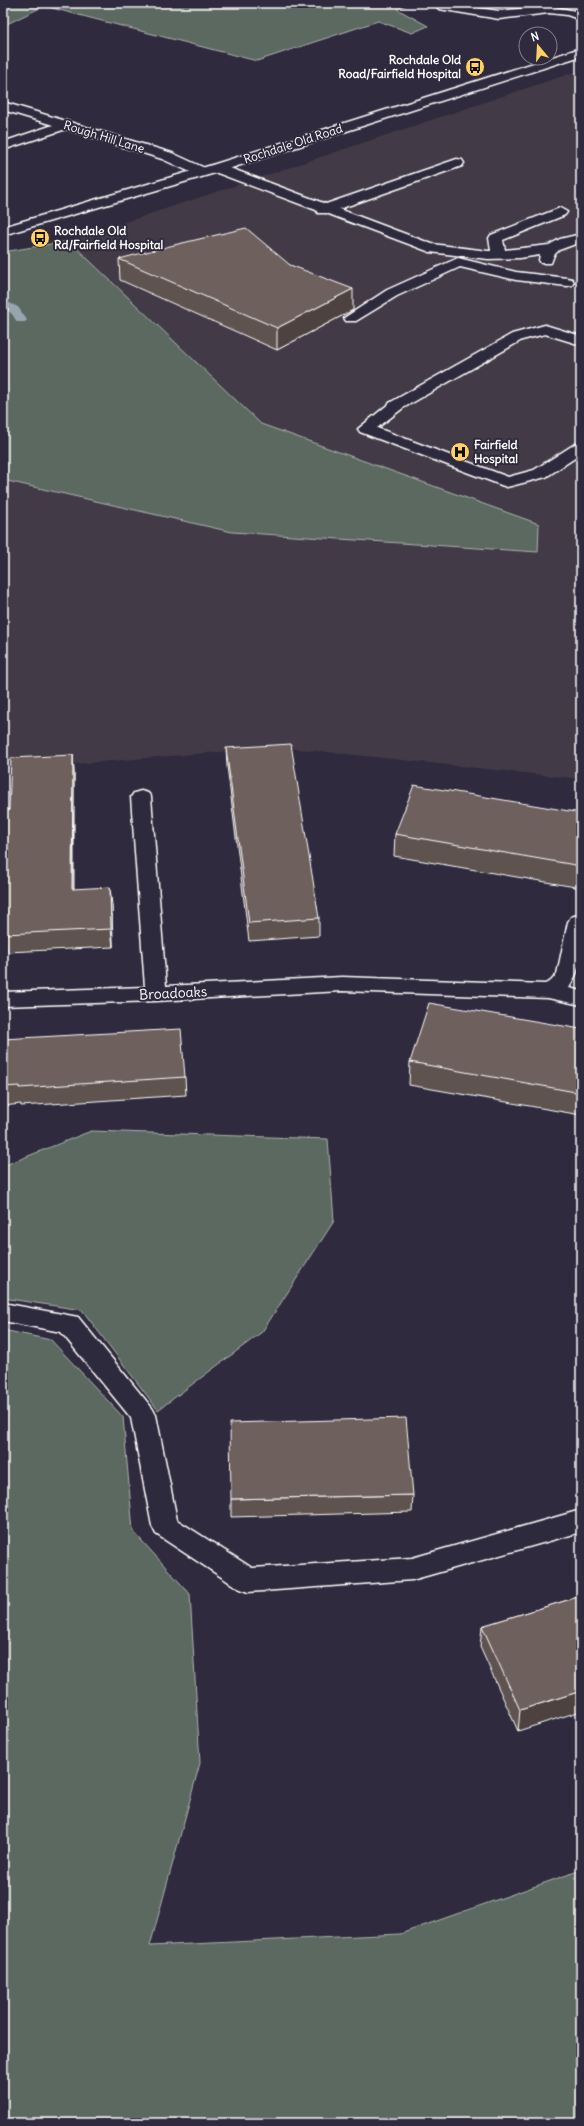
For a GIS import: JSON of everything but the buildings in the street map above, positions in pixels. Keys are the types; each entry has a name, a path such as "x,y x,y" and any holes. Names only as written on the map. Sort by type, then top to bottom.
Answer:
{"street":[{"path":"443,7 499,15 539,9 560,10 581,16"},
{"name":"Rochdale Old Road","path":"3,231 217,168 581,52"},
{"name":"Rough Hill Lane","path":"3,106 171,157 202,172"},
{"path":"3,146 66,125"},
{"path":"323,210 457,163"},
{"path":"217,168 323,210 430,248 458,262 516,276 567,282"},
{"path":"500,255 496,238 560,212"},
{"path":"430,248 454,252 500,255 520,254 553,248 566,241 581,238"},
{"path":"553,248 546,256 546,265 552,274 581,287"},
{"path":"351,318 392,293 458,262"},
{"path":"581,341 545,329 517,337 398,405 366,429 438,458 507,482 540,474 581,447"},
{"path":"141,797 156,994"},
{"path":"548,991 560,986 567,975 578,922 581,921"},
{"name":"Broadoaks","path":"3,999 156,994 342,984 548,991 581,998"},
{"path":"3,1312 69,1324 143,1415 165,1526 248,1580 412,1568 581,1521"}],"shaded area":[{"path":"3,3 410,3 397,9 428,26 412,33 378,21 257,61 44,6 3,26"},
{"name":"Fairfield Hospital","path":"581,70 581,779 280,747 3,770 3,480 232,532 538,552 538,524 261,424 69,241"},
{"path":"69,241 261,424 539,524 538,552 232,532 3,480 3,252"},
{"path":"91,1131 328,1139 334,1221 262,1332 158,1410 82,1310 3,1298 3,1166"},
{"path":"3,1330 51,1340 123,1417 133,1531 190,1594 200,1763 150,1946 400,1934 581,1870 581,2123 3,2123"}],"waterway":[{"path":"3,303 14,309 21,320"}],"place":[{"name":"Rochdale Old Road/Fairfield Hospital","path":"475,67"},
{"name":"Rochdale Old Rd/Fairfield Hospital","path":"40,238"},
{"name":"Fairfield Hospital","path":"460,452"}]}
